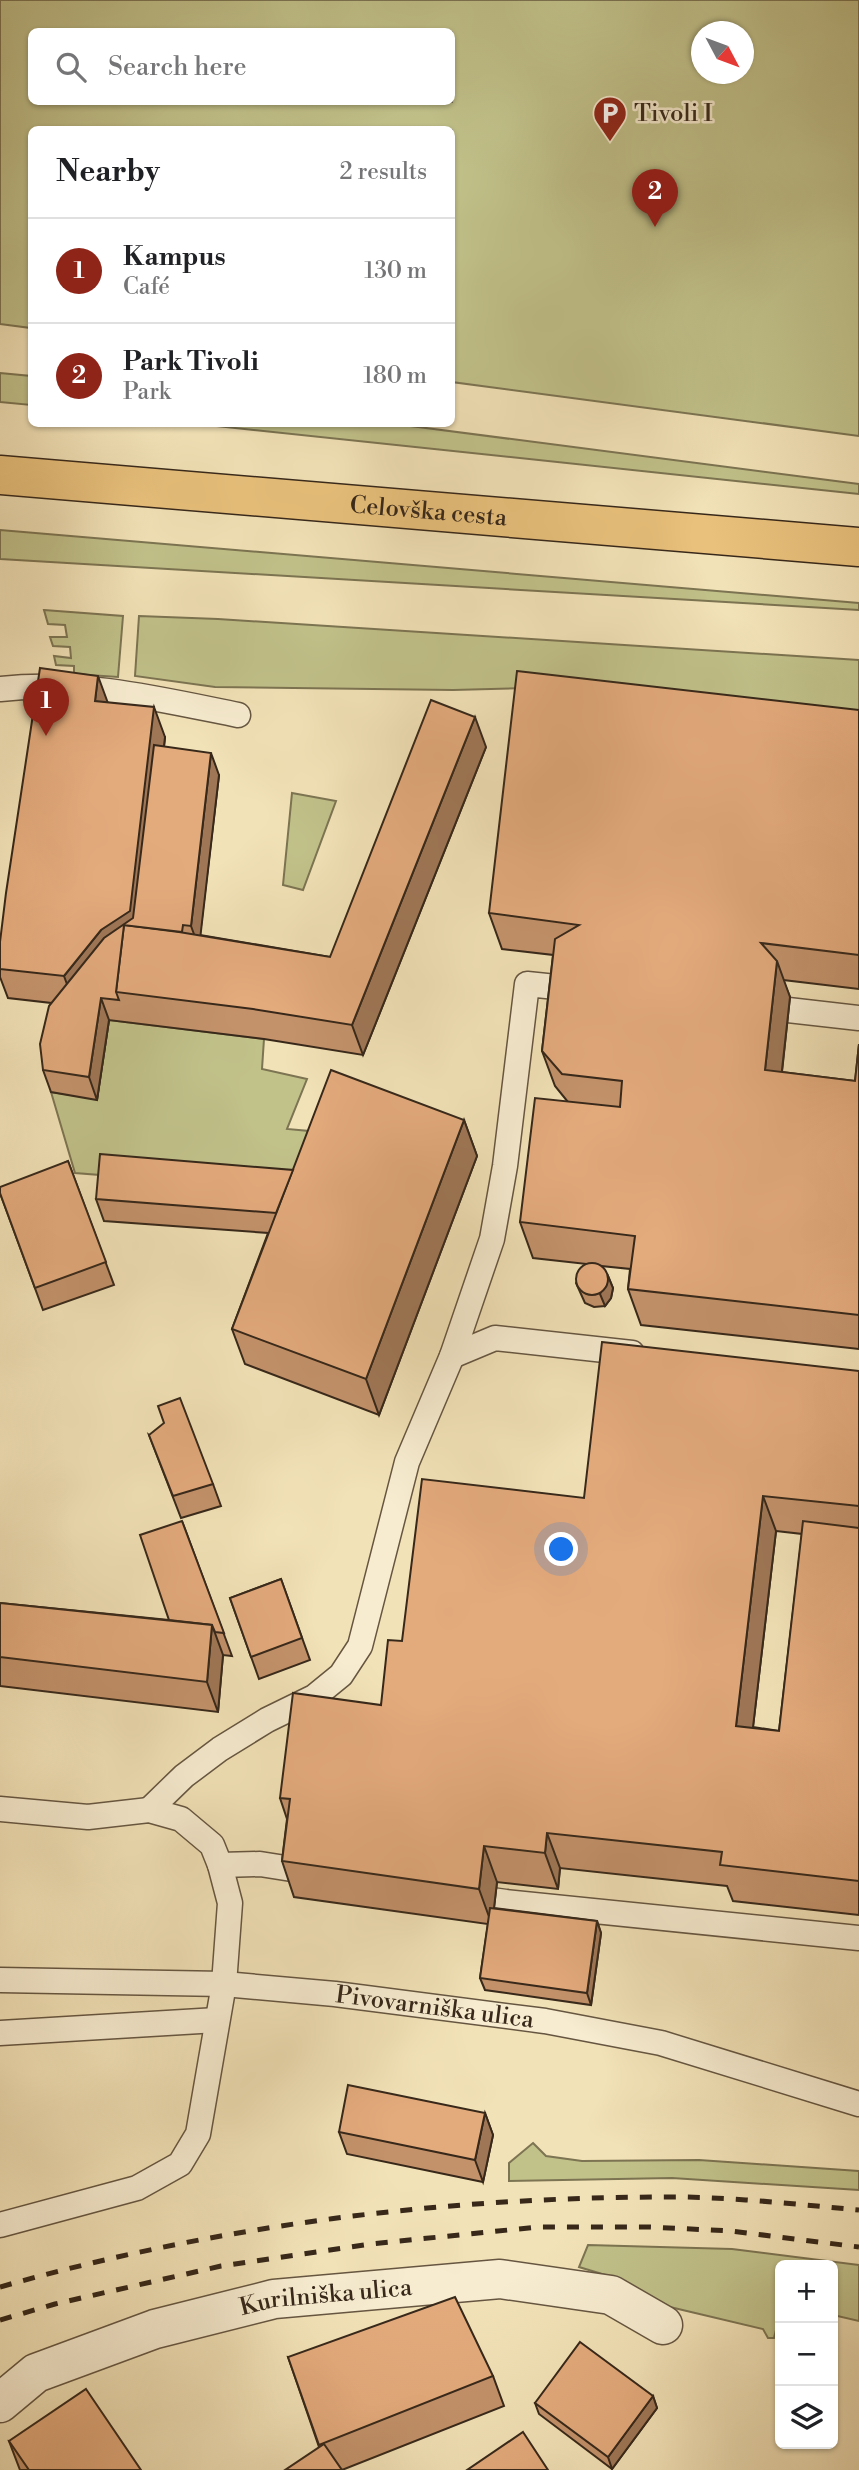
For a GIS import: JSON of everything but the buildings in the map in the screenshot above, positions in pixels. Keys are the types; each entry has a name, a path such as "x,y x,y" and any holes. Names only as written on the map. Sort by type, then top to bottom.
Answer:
{"main road":[{"name":"Celovška cesta","path":"0,475 859,547"}],"street":[{"name":"Kurilniška ulica","path":"0,2403 36,2373 155,2329 274,2298 500,2279 611,2295 663,2325"}],"lane":[{"path":"0,689 24,687 126,692 238,715"},
{"path":"149,1810 184,1776 220,1749 267,1720 314,1697 341,1675 360,1646 407,1462 452,1356 492,1239 505,1166 527,984 566,988"},
{"path":"788,1010 859,1018"},
{"path":"452,1356 495,1338 657,1355"},
{"path":"0,1809 88,1817 149,1810 181,1819 212,1845 230,1903 224,1984 198,2134 180,2164 137,2188 0,2225"},
{"path":"220,1865 260,1864 342,1877"},
{"path":"438,1892 506,1902 859,1938"},
{"name":"Pivovarniška ulica","path":"0,1980 224,1984 348,1996 545,2021 661,2043 859,2104"},
{"path":"0,2033 217,2020"}],"green space":[{"path":"0,0 859,0 859,436 455,382 455,126 28,126 28,328 0,324"},
{"path":"0,373 28,376 28,405 0,402"},
{"path":"226,427 418,427 859,484 859,494"},
{"path":"0,530 859,603 859,610 0,559"},
{"path":"44,610 123,616 118,677 74,674 74,666 56,665 54,656 71,658 70,647 53,646 50,637 67,637 65,625 48,624"},
{"path":"139,616 859,660 859,744 565,687 453,690 215,687 135,676"},
{"path":"292,793 336,801 303,890 283,885"},
{"path":"109,1020 264,1039 262,1069 307,1079 287,1129 309,1131 291,1190 75,1173 51,1092 97,1099"},
{"path":"533,2143 546,2156 582,2161 699,2160 859,2171 859,2190 672,2178 509,2181 509,2163"},
{"path":"588,2245 732,2249 819,2260 775,2260 774,2338 768,2338 763,2329 670,2307 612,2277 579,2267"},
{"path":"838,2262 859,2265 859,2321 838,2316"}],"railway":[{"path":"0,2287 162,2247 244,2232 408,2210 491,2203 658,2197 734,2199 859,2210"},
{"path":"0,2320 55,2304 221,2266 370,2244 538,2227 649,2227 731,2231 859,2247"}],"place":[{"name":"Tivoli I","path":"610,143"},
{"name":"Park Tivoli","path":"655,227"},
{"name":"Kampus","path":"46,736"}]}
